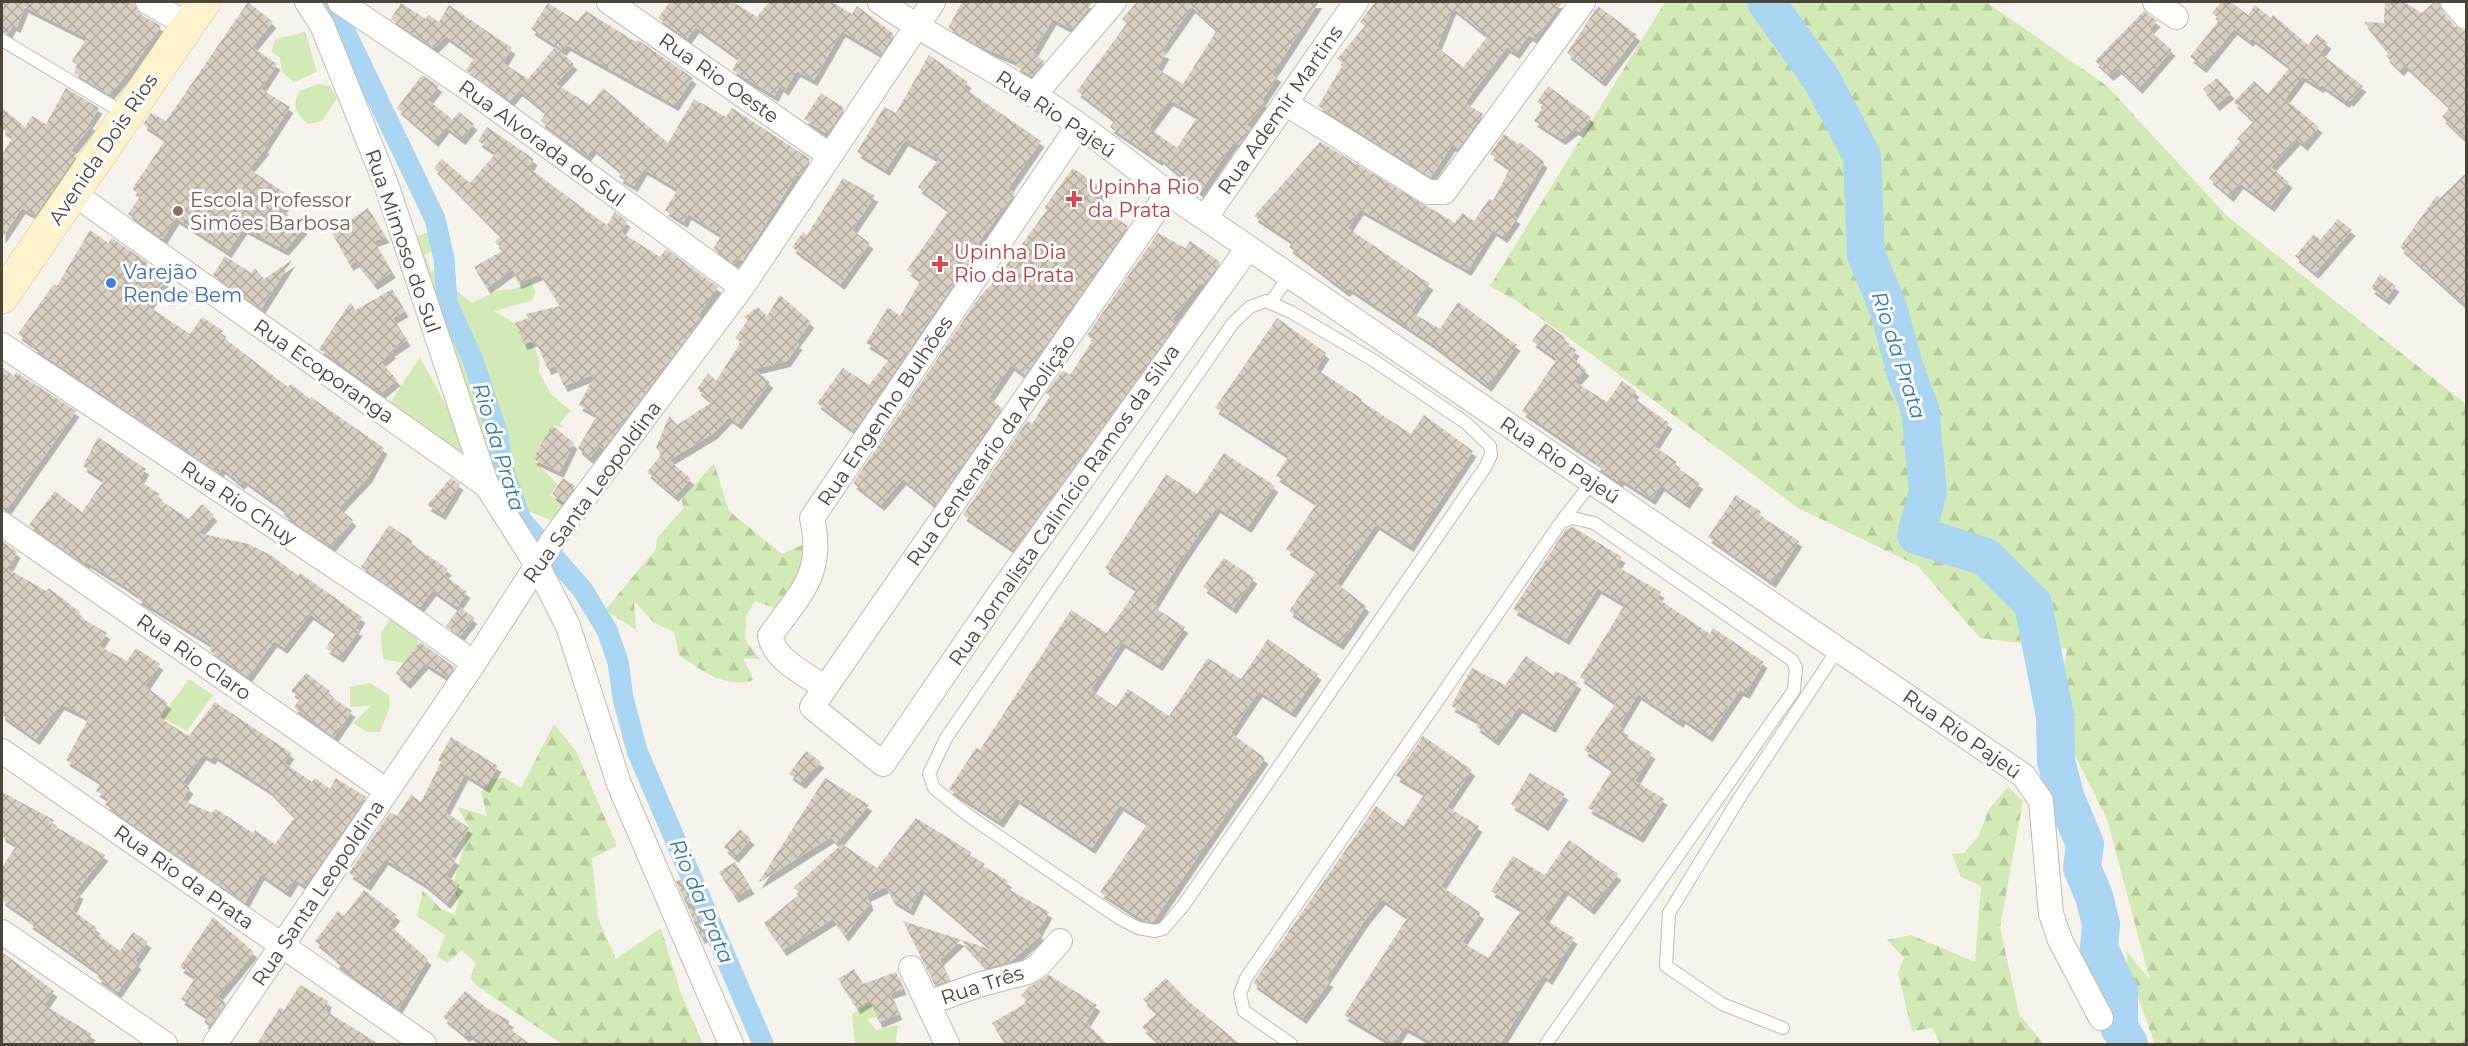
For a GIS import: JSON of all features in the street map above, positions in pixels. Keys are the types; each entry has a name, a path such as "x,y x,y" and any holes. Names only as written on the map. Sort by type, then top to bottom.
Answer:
{"main road":[{"name":"Avenida Dois Rios","path":"2,297 196,13"}],"street":[{"path":"148,2 196,13"},
{"name":"Rua Mimoso do Sul","path":"307,2 322,25 386,184 487,486"},
{"name":"Rua Alvorada do Sul","path":"340,2 475,93 742,287"},
{"name":"Rua Rio Oeste","path":"609,2 829,155"},
{"name":"Rua Rio Pajeú","path":"880,2 916,27 1034,95 1079,125 1168,193 2018,771 2030,783 2041,801 2051,914 2061,940 2101,1018"},
{"name":"Rua Santa Leopoldina","path":"215,1044 474,663 555,536 742,287 933,2"},
{"path":"1034,95 1114,2"},
{"name":"Rua Ademir Martins","path":"1205,218 1356,2"},
{"path":"1285,103 1428,192 1444,192 1583,2"},
{"path":"2155,2 2176,17"},
{"path":"2453,2 2466,17"},
{"name":"Rua Engenho Bulhões","path":"819,697 772,646 770,636 809,582 816,561 816,535 812,518 1079,125"},
{"name":"Rua Ecoporanga","path":"73,193 487,486"},
{"name":"Rua Centenário da Abolição","path":"819,697 1168,193"},
{"name":"Rua Jornalista Calinício Ramos da Silva","path":"819,697 883,764 1007,584 1248,248"},
{"name":"Rua Rio Chuy","path":"2,345 382,598 474,663"},
{"path":"487,486 539,561 576,645 605,744 640,833 731,1044"},
{"name":"Rua Rio Claro","path":"2,524 387,791"},
{"name":"Rua Rio da Prata","path":"2,751 424,1044"},
{"path":"2,932 165,1044"},
{"name":"Rua Três","path":"928,1003 978,985 1028,972 1039,965 1060,940"},
{"path":"911,968 946,1044"}],"lane":[{"path":"2,40 126,115"},
{"path":"1271,302 1373,360 1430,398 1482,437 1490,446 1491,455 1473,485 1183,906 1163,929 1144,930 1119,918 969,816 934,788 929,774 946,738 1233,323 1250,307 1271,302 1289,276"},
{"path":"1291,1044 1244,1011 1240,994 1246,978 1561,522 1592,482"},
{"path":"1546,1044 1794,690 1797,678 1792,660 1629,546 1593,523 1573,518 1561,522"},
{"path":"1783,1028 1722,1004 1666,966 1669,913 1740,797 1838,649"}],"green space":[{"path":"1665,2 1986,2 2107,86 2227,216 2466,404 2466,1044 2155,1044 2129,972 2126,951 2150,980 2107,819 2055,716 2067,649 1980,638 1918,566 1798,508 1598,359 1518,302 1490,286"},
{"path":"305,31 317,72 294,82 282,72 280,58 272,52 274,41"},
{"path":"319,84 330,86 337,98 322,121 308,124 296,109 297,96 299,91"},
{"path":"431,231 437,248 425,255 431,272 450,267 454,289 472,303 498,290 514,289 531,283 536,292 531,301 494,311 515,323 524,344 531,342 539,358 539,372 551,394 571,411 560,423 564,428 553,425 533,459 558,485 550,495 565,503 558,523 531,512 509,509 498,492 439,303 431,305 412,238"},
{"path":"420,357 467,444 464,452 459,453 388,406"},
{"path":"714,463 729,511 782,554 802,545 810,572 778,609 755,601 746,617 745,639 760,659 743,658 754,680 744,682 715,677 679,655 674,632 653,622 634,601 636,630 605,610 656,549 657,538 683,509 682,499"},
{"path":"391,617 408,617 419,644 404,663 383,659 381,634"},
{"path":"189,679 213,695 187,731 161,717"},
{"path":"370,683 389,695 390,706 380,732 367,732 353,723 371,706 350,707 350,687"},
{"path":"554,724 576,751 617,846 592,858 598,918 616,959 661,928 680,991 703,1044 562,1044 477,986 470,978 476,963 461,950 448,963 437,957 445,935 417,916 423,890 441,909 455,915 458,902 453,885 469,828 458,807 487,816 481,792 491,779 505,778 521,788"},
{"path":"2008,787 2023,801 2000,927 2019,1014 2044,1044 1941,1044 1932,1028 1912,1031 1898,973 1904,958 1887,940 1911,935 1975,962 1981,886 1961,877 1952,854 1964,853 1979,835 1989,809"},
{"path":"879,997 894,1003 875,1011 877,1017 867,1019 876,1030 898,1025 896,1041 902,1044 855,1044 852,1014"}],"building":[{"path":"2,2 134,2 140,14 161,26 135,64 108,94 74,73 78,65 72,61 87,38 25,7 17,27 13,25 8,34 2,32"},
{"path":"248,2 273,22 252,47 277,64 261,89 290,107 264,147 266,148 249,169 291,197 281,210 304,228 285,250 244,228 228,252 176,218 163,239 128,214 141,195 132,189 166,139 143,124 151,113 166,121"},
{"path":"670,2 733,2 757,17 769,2 832,2 852,14 857,6 894,34 881,54 842,31 814,80 797,71 785,90 780,86 775,96 732,70 739,58 696,27 687,39 658,18"},
{"path":"962,2 1093,2 1072,29 1053,19 1033,53 1044,61 1032,76 1016,67 1018,62 977,45 948,28"},
{"path":"1137,2 1319,2 1273,73 1278,76 1262,100 1265,103 1246,125 1251,128 1239,145 1234,142 1200,192 1160,158 1159,160 1110,127 1115,120 1077,91 1127,23 1122,19","holes":["1192,7 1217,30 1183,84 1157,69 1166,53 1161,51","1170,100 1198,116 1177,148 1149,128"]},
{"path":"1375,2 1563,2 1535,39 1529,35 1516,53 1507,47 1465,103 1483,114 1458,149 1452,145 1431,177 1318,106 1344,63 1337,59 1365,26 1360,22","holes":["1453,8 1488,36 1463,67 1437,47"]},
{"path":"2221,2 2231,2 2248,15 2255,5 2271,18 2273,15 2308,45 2317,34 2328,43 2320,53 2363,86 2350,101 2348,99 2346,102 2322,85 2320,87 2302,76 2285,99 2319,127 2304,145 2297,139 2271,167 2289,182 2271,206 2240,183 2230,196 2209,178 2240,141 2237,139 2254,121 2234,102 2254,81 2268,94 2290,67 2252,38 2250,41 2234,29 2203,67 2190,57 2220,19 2212,13"},
{"path":"2385,2 2404,2 2422,13 2434,2 2439,2 2442,11 2455,26 2466,32 2466,140 2442,117 2450,107 2405,65 2400,70 2386,56 2389,53 2364,22 2384,23"},
{"path":"401,3 426,19 429,15 439,22 449,5 512,48 503,63 528,79 555,47 574,64 556,84 590,105 603,88 668,143 694,99 726,117 732,108 810,159 799,176 797,174 742,261 738,258 734,264 713,249 722,235 688,214 684,222 665,210 678,189 644,169 634,186 619,177 622,172 593,148 587,156 541,121 546,112 519,90 510,101 466,70 475,57 446,36 434,48 391,19"},
{"path":"548,3 577,21 586,11 636,42 638,40 693,78 675,105 567,45 563,50 531,29"},
{"path":"1598,6 1637,35 1602,81 1567,53"},
{"path":"2144,11 2157,21 2149,30 2172,50 2139,88 2118,68 2110,75 2095,61"},
{"path":"929,55 968,82 964,88 1041,141 1008,189 1015,193 969,255 972,257 854,431 817,403 843,368 869,385 890,358 866,343 888,307 900,316 921,280 907,270 949,210 918,187 939,159 905,140 886,170 857,152 884,107 896,113"},
{"path":"422,75 439,86 428,100 452,119 448,124 459,112 474,124 462,139 446,127 435,141 397,108"},
{"path":"2217,78 2231,93 2216,105 2203,89"},
{"path":"1548,86 1591,117 1580,132 1575,129 1562,139 1534,121 1544,106 1537,102"},
{"path":"66,88 99,108 89,123 92,125 71,151 76,154 73,160 35,215 22,208 2,238 2,154 13,137 2,129 2,108 25,127 32,116 46,124"},
{"path":"821,93 844,108 827,134 804,119"},
{"path":"487,127 534,159 529,168 591,214 607,225 615,212 627,221 621,232 660,257 666,249 718,287 699,314 702,317 603,449 599,446 590,458 578,448 597,415 579,405 595,374 564,386 555,366 548,369 535,340 524,344 515,323 528,318 526,314 560,306 540,274 518,283 513,269 487,288 474,267 504,250 495,242 501,236 434,168 442,159 470,183 496,153 478,141"},
{"path":"1504,134 1518,144 1520,142 1544,162 1513,215 1517,218 1504,237 1493,230 1468,270 1360,209 1348,228 1430,284 1411,312 1440,329 1458,302 1517,345 1488,386 1430,342 1349,288 1346,291 1289,247 1293,242 1254,216 1320,142 1455,223 1462,213 1474,221 1489,199 1493,201 1510,168 1490,154"},
{"path":"1073,168 1104,190 1095,204 1128,226 1025,375 1011,365 989,398 1002,408 935,505 903,479 881,505 853,483 980,296 993,283 1047,210 1044,208"},
{"path":"2466,173 2466,306 2400,247 2437,195 2440,198"},
{"path":"843,178 875,196 852,230 870,243 841,284 792,247 803,232 807,235"},
{"path":"368,208 386,237 374,241 392,272 374,284 356,261 350,265 332,233"},
{"path":"2338,219 2352,230 2315,273 2295,256 2314,234 2320,240"},
{"path":"90,230 108,243 112,238 148,263 145,267 165,281 148,306 190,334 202,317 223,331 220,335 288,387 291,384 384,448 369,476 339,508 353,520 331,547 283,515 287,511 244,480 241,484 222,468 219,473 33,348 34,346 18,334 54,284 57,286"},
{"path":"1158,233 1185,248 1190,241 1220,262 1204,285 1200,283 1172,320 1177,323 1014,550 963,515 1027,421 1032,424 1050,396 1046,393 1063,370 1070,375 1093,340 1087,335"},
{"path":"225,256 251,273 255,268 264,279 292,260 261,309 213,275"},
{"path":"2380,274 2396,286 2386,299 2371,288"},
{"path":"392,289 405,311 393,318 407,340 391,351 393,352 381,362 397,380 381,393 319,349 350,303 356,310"},
{"path":"780,295 811,322 796,342 799,344 787,361 754,369 770,382 738,424 729,417 714,433 669,460 691,479 675,496 647,472 662,454 656,448 669,416 677,425 712,402 697,389 708,373 716,381 741,342 735,338 748,320 744,317 758,307 767,316"},
{"path":"1277,318 1326,353 1316,369 1362,399 1361,401 1411,434 1424,415 1473,451 1410,546 1376,524 1336,583 1366,606 1340,644 1289,611 1317,570 1286,549 1317,503 1276,476 1289,456 1215,408"},
{"path":"1545,323 1566,338 1563,342 1576,350 1572,357 1586,370 1575,382 1607,402 1622,381 1636,391 1632,397 1669,423 1654,446 1677,462 1674,466 1700,483 1686,503 1661,485 1652,499 1621,479 1619,482 1596,465 1598,463 1522,411 1557,359 1532,341"},
{"path":"2,367 14,376 16,372 76,411 6,511 2,510"},
{"path":"552,425 574,443 560,472 533,459"},
{"path":"98,437 146,469 139,480 159,494 157,498 189,519 202,504 214,515 198,533 249,544 272,556 299,576 300,573 362,617 355,628 359,630 340,657 326,648 336,632 310,614 284,648 274,641 248,677 210,651 211,644 137,598 139,596 87,562 84,564 29,525 55,491 82,512 104,480 83,466"},
{"path":"1224,453 1275,486 1248,527 1217,507 1180,562 1154,604 1158,607 1157,609 1185,627 1159,665 1122,642 1091,690 1116,707 1128,689 1169,716 1208,658 1241,679 1268,639 1318,674 1292,712 1259,691 1231,733 1265,758 1153,922 1145,921 1100,892 1148,823 1120,805 1092,848 1016,798 1000,822 949,789 976,748 980,750 1071,610 1107,633 1137,589 1105,568 1166,474 1197,494"},
{"path":"451,478 460,484 442,514 427,505"},
{"path":"563,478 575,486 563,502 552,494"},
{"path":"1736,495 1761,512 1759,515 1799,541 1772,582 1708,537"},
{"path":"389,525 413,541 411,544 448,569 444,575 467,592 457,607 433,590 420,607 361,567"},
{"path":"1573,527 1622,557 1616,566 1661,592 1657,598 1710,634 1713,628 1764,662 1746,693 1740,690 1709,736 1682,718 1680,722 1638,694 1619,726 1625,730 1622,734 1652,753 1635,781 1664,799 1640,837 1588,808 1613,769 1584,750 1616,703 1580,677 1625,604 1598,588 1566,639 1513,609 1566,529"},
{"path":"2,541 17,552 8,569 46,591 49,588 80,612 78,616 107,633 99,646 127,661 136,648 160,664 145,686 168,703 158,717 189,736 215,702 291,753 284,763 312,782 315,778 330,789 336,778 366,797 305,886 295,879 287,892 261,874 245,903 105,805 109,799 96,791 101,782 66,760 89,718 61,704 36,739 2,715","holes":["203,754 212,759 214,755 269,790 295,817 275,844 255,830 253,833 216,809 212,813 182,800 190,788 183,782"]},
{"path":"1224,558 1254,578 1233,608 1203,587"},
{"path":"460,607 474,618 460,636 446,626"},
{"path":"420,642 454,667 447,677 425,663 407,683 396,673"},
{"path":"1526,656 1553,675 1556,671 1578,683 1552,727 1519,707 1495,740 1476,726 1479,721 1451,706 1472,668 1505,685"},
{"path":"306,673 330,691 327,694 352,711 334,737 294,707 300,698 291,691"},
{"path":"1423,736 1472,770 1447,807 1479,826 1441,886 1481,913 1462,942 1488,958 1522,909 1491,891 1513,856 1545,875 1569,840 1618,874 1591,909 1565,889 1544,919 1574,938 1549,979 1543,975 1500,1044 1435,1044 1405,1027 1393,1044 1344,1015 1408,917 1382,899 1365,920 1326,979 1330,981 1303,1018 1253,983 1376,806 1403,826 1425,793 1396,776"},
{"path":"451,737 498,766 486,787 465,774 445,812 469,828 450,856 456,859 446,876 460,885 447,903 425,884 385,859 367,885 349,873 390,812 397,816 411,795 421,802 441,762 438,760"},
{"path":"806,751 821,762 802,783 789,774"},
{"path":"1530,773 1565,794 1545,825 1511,804"},
{"path":"825,778 869,805 837,844 831,837 758,883"},
{"path":"2,792 54,820 51,824 105,855 76,891 80,893 72,910 97,928 94,932 120,951 133,932 148,942 135,961 138,963 118,992 97,977 100,973 29,923 31,920 2,900 2,867 17,845 2,836"},
{"path":"916,818 971,852 970,855 985,864 983,866 1008,881 1005,887 1049,912 1038,932 1041,935 1010,962 986,968 961,940 940,960 949,980 935,985 903,921 993,950 921,888 910,910 892,899 886,887 867,896 870,904 845,936 833,919 783,950 764,923 801,893 793,888 842,844 877,868"},
{"path":"740,829 751,839 735,857 724,847"},
{"path":"735,862 751,888 735,897 719,872"},
{"path":"681,880 705,936 701,938 676,881"},
{"path":"364,890 397,915 389,925 428,959 398,1009 335,962 338,960 315,941 338,911 344,916"},
{"path":"213,917 254,952 218,996 226,1003 210,1027 204,1022 208,1017 181,999 196,977 180,967"},
{"path":"2,952 54,991 44,1005 92,1034 85,1044 2,1044"},
{"path":"854,969 863,984 896,972 903,989 890,993 899,1014 879,1022 870,1000 857,1008 838,979"},
{"path":"1049,975 1097,1005 1086,1022 1107,1044 1005,1044 992,1023 1028,1002 1021,996 1029,987"},
{"path":"1166,978 1187,1000 1240,1044 1161,1044 1142,1027 1157,1013 1143,999"},
{"path":"300,985 328,1001 326,1011 379,1044 257,1044 280,1007 284,1010"},
{"path":"465,991 488,1009 510,1021 507,1027 530,1044 485,1044 469,1034 466,1036 443,1017"}],"waterway":[{"name":"Rio da Prata","path":"331,2 435,219 444,259 447,303 473,360 498,436 503,469 521,520 582,589 607,630 618,662 623,698 637,751 763,1044"},
{"name":"Rio da Prata","path":"1766,2 1822,80 1862,156 1866,254 1888,308 1906,373 1920,409 1928,492 1916,535 1986,557 2033,604 2055,716 2056,761 2066,799 2085,844 2082,868 2094,896 2101,924 2099,948 2119,991 2119,1027 2129,1044"}],"place":[{"name":"Upinha Rio da Prata","path":"1074,199"},
{"name":"Escola Professor Simões Barbosa","path":"178,211"},
{"name":"Upinha Dia Rio da Prata","path":"940,264"},
{"name":"Varejão Rende Bem","path":"111,283"}]}
